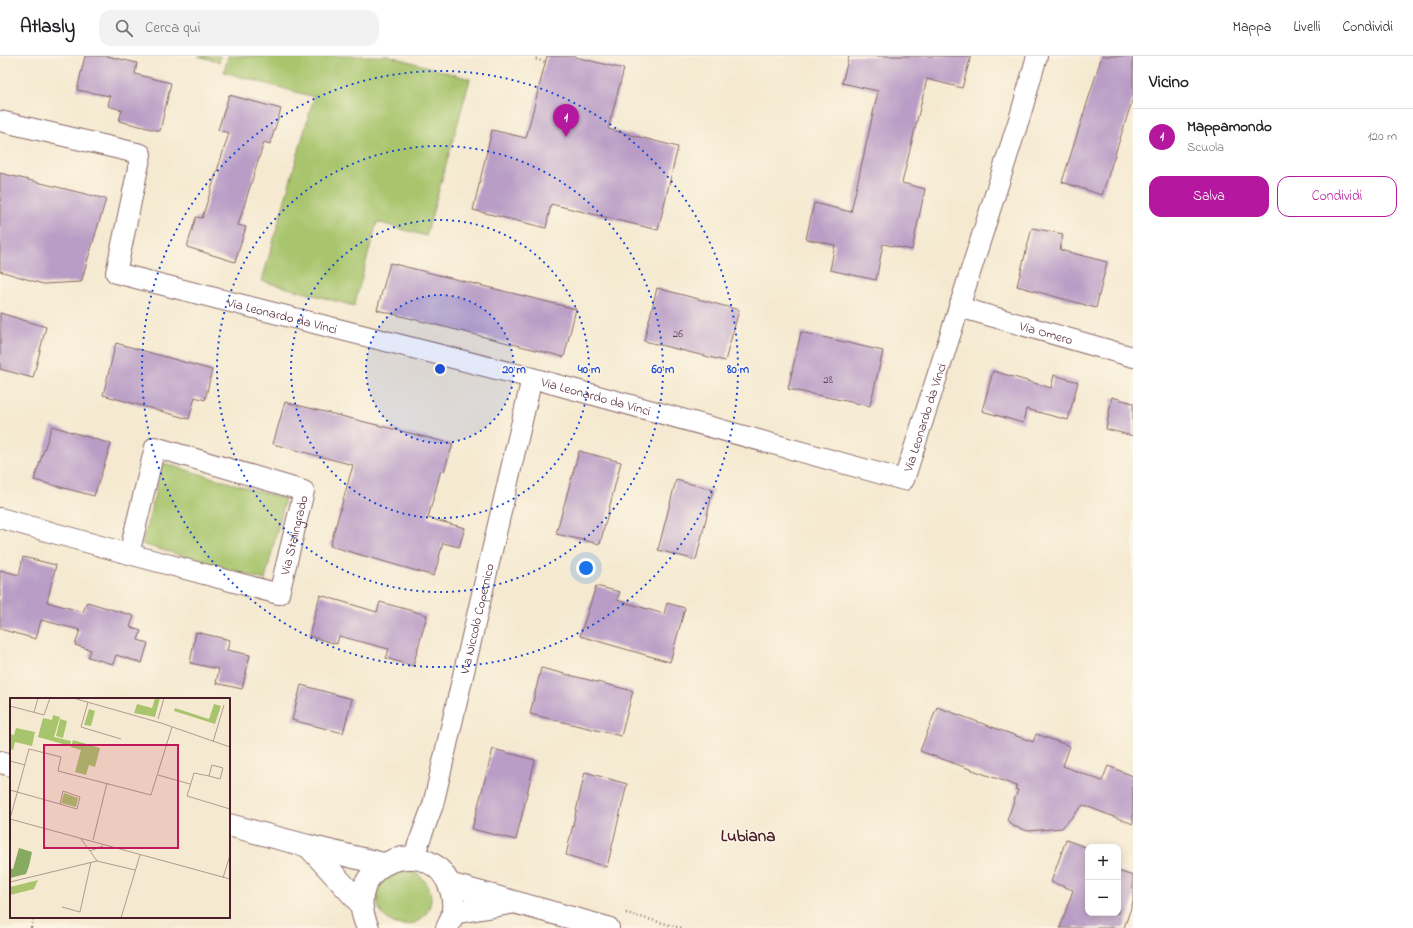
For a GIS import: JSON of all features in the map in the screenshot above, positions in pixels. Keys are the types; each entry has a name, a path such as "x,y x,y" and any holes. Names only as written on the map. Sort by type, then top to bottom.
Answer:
{"street":[{"name":"Via Leonardo da Vinci","path":"0,121 141,154 116,273 532,378 904,480 1021,113 1037,56"},
{"name":"Via Omero","path":"959,307 1133,357"},
{"name":"Via Niccolò Copernico","path":"413,858 433,805 532,378"},
{"name":"Via Stalingrado","path":"0,518 129,554 279,594 304,491 155,447 129,554"},
{"path":"0,762 10,765"},
{"path":"230,825 383,864"},
{"path":"308,846 361,904"},
{"path":"368,928 363,918 361,904 363,888 371,875 383,864 398,858 413,858 428,862 440,871 449,884 454,898 450,920 515,902"},
{"path":"449,884 608,928"}],"path":[{"path":"536,56 535,59 545,62"},
{"path":"31,928 34,918"}],"green space":[{"path":"198,56 220,56 219,62"},
{"path":"228,56 390,56 470,79 426,236 377,222 354,306 262,281 314,97 224,72"},
{"path":"163,463 285,499 265,580 142,544"},
{"path":"404,871 414,873 423,879 429,888 431,898 429,908 423,917 414,923 404,925 394,923 385,917 379,908 377,898 379,888 385,879 394,873"}],"building":[{"path":"85,56 107,56 137,63 135,74 171,83 160,131 119,121 122,110 108,106 110,96 77,90"},
{"path":"547,56 571,56 624,69 608,129 678,147 658,230 551,204 546,228 473,210 492,130 526,138"},
{"path":"849,56 971,56 962,88 927,79 902,183 925,189 912,250 883,244 876,280 830,270 835,245 806,239 814,203 851,212 878,91 842,83"},
{"path":"1102,56 1133,56 1133,98 1102,195 1062,182"},
{"path":"229,95 281,109 270,144 264,142 238,225 246,227 235,262 187,247 196,217 202,218 229,133 218,130"},
{"path":"0,173 106,199 81,282 43,284 0,271"},
{"path":"1032,228 1063,234 1060,250 1107,262 1096,308 1017,286"},
{"path":"390,263 576,309 564,357 377,310"},
{"path":"657,288 739,310 725,361 644,341"},
{"path":"0,313 46,327 33,378 0,369"},
{"path":"801,332 883,351 870,406 788,389"},
{"path":"116,343 212,370 205,400 195,397 189,419 103,395"},
{"path":"993,371 1051,388 1054,375 1078,382 1068,420 1026,409 1023,423 982,411"},
{"path":"1112,397 1133,403 1133,436 1106,429"},
{"path":"285,402 453,444 444,471 441,470 428,518 465,528 459,547 443,543 434,576 330,546 353,465 273,444"},
{"path":"52,426 111,444 94,496 34,480"},
{"path":"579,451 621,462 600,544 556,534"},
{"path":"676,480 713,490 696,560 658,550"},
{"path":"23,557 56,565 47,602 83,612 87,602 134,616 130,627 141,631 138,640 148,643 142,663 116,655 113,664 88,657 91,650 75,645 80,630 41,620 36,639 0,629 0,570 19,575"},
{"path":"596,586 620,592 617,600 664,614 667,603 685,608 670,662 580,636"},
{"path":"320,595 377,612 380,602 427,615 413,666 386,658 389,649 339,636 337,644 309,636"},
{"path":"196,632 230,640 227,650 250,655 242,689 216,683 219,669 190,663"},
{"path":"541,668 633,691 621,736 530,714"},
{"path":"301,685 352,699 343,733 292,720"},
{"path":"937,707 1033,742 1036,734 1070,746 1063,766 1102,781 1108,766 1133,776 1133,824 1083,805 1062,828 1028,831 1013,826 1007,820 1018,790 1015,789 1017,786 920,751"},
{"path":"493,749 535,760 516,840 472,829"},
{"path":"585,772 627,784 607,867 566,855"},
{"path":"1066,840 1085,847 1085,916 1121,916 1121,872 1133,876 1133,902 1124,928 1060,928 1073,890 1051,882"}],"place":[{"name":"Mappamondo","path":"566,137"}],"district":[{"name":"Lubiana","path":"748,835"}]}
